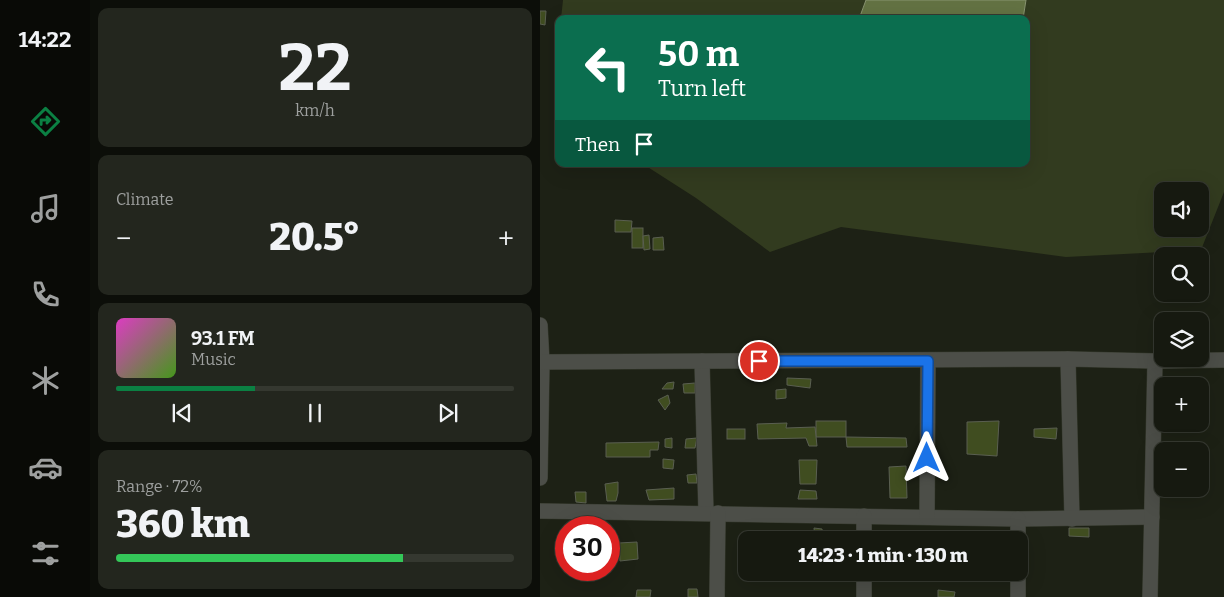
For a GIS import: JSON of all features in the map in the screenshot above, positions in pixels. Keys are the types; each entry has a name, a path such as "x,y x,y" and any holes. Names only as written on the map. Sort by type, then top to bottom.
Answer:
{"street":[{"path":"540,325 540,478"},
{"path":"541,362 1068,359 1154,361"},
{"path":"1068,359 1072,519"},
{"path":"1209,360 1224,360"},
{"path":"926,517 928,361"},
{"path":"702,362 716,597"},
{"path":"1150,597 1155,367"},
{"path":"540,511 1018,519 1152,517"},
{"path":"864,516 864,531"},
{"path":"1018,519 1018,531"},
{"path":"864,581 864,597"},
{"path":"1018,581 1018,597"}],"shaded area":[{"path":"563,0 866,0 860,15 561,15"},
{"path":"866,0 1026,0 1024,15 860,15"},
{"path":"1026,0 1224,0 1224,192 1209,230 1209,182 1154,182 1154,237 1206,237 1202,247 1154,247 1154,252 1066,257 841,227 770,252 696,198 648,167 1030,167 1030,15 1024,15"}],"building":[{"path":"540,11 546,11 545,25 540,24"},
{"path":"615,220 632,221 631,232 615,232"},
{"path":"632,228 643,228 643,248 632,248"},
{"path":"649,235 650,249 644,250 643,236"},
{"path":"663,237 664,250 653,250 653,238"},
{"path":"787,378 811,379 810,388 787,385"},
{"path":"674,382 673,389 662,389 667,383"},
{"path":"695,383 695,393 684,393 683,384"},
{"path":"786,389 786,398 776,399 776,390"},
{"path":"668,395 670,403 665,410 658,400"},
{"path":"816,421 846,421 846,437 816,437"},
{"path":"999,421 997,456 967,454 967,422"},
{"path":"787,423 786,428 815,427 817,446 809,446 806,438 758,439 757,424"},
{"path":"1057,428 1056,439 1034,437 1034,429"},
{"path":"727,429 745,429 745,439 727,439"},
{"path":"846,437 906,438 907,447 847,447"},
{"path":"672,438 672,448 665,447 665,439"},
{"path":"697,438 695,448 685,448 686,439"},
{"path":"659,442 658,450 650,450 650,457 606,457 606,443"},
{"path":"663,459 674,460 673,469 663,468"},
{"path":"799,460 817,460 816,484 800,484"},
{"path":"906,466 907,498 890,498 889,467"},
{"path":"696,474 697,483 688,483 687,475"},
{"path":"618,482 616,501 607,501 605,484"},
{"path":"674,488 674,499 649,500 646,490"},
{"path":"800,490 816,491 817,499 798,499"},
{"path":"575,492 586,492 586,503 576,502"},
{"path":"814,528 822,529 822,531 814,531"},
{"path":"1069,528 1089,528 1089,537 1069,536"},
{"path":"637,542 638,559 620,561 620,543"},
{"path":"688,589 697,589 698,597 688,597"},
{"path":"637,590 651,590 650,597 636,597"},
{"path":"938,590 955,592 954,597 938,597"}],"route":[{"path":"759,361 928,361 927,458"}]}
